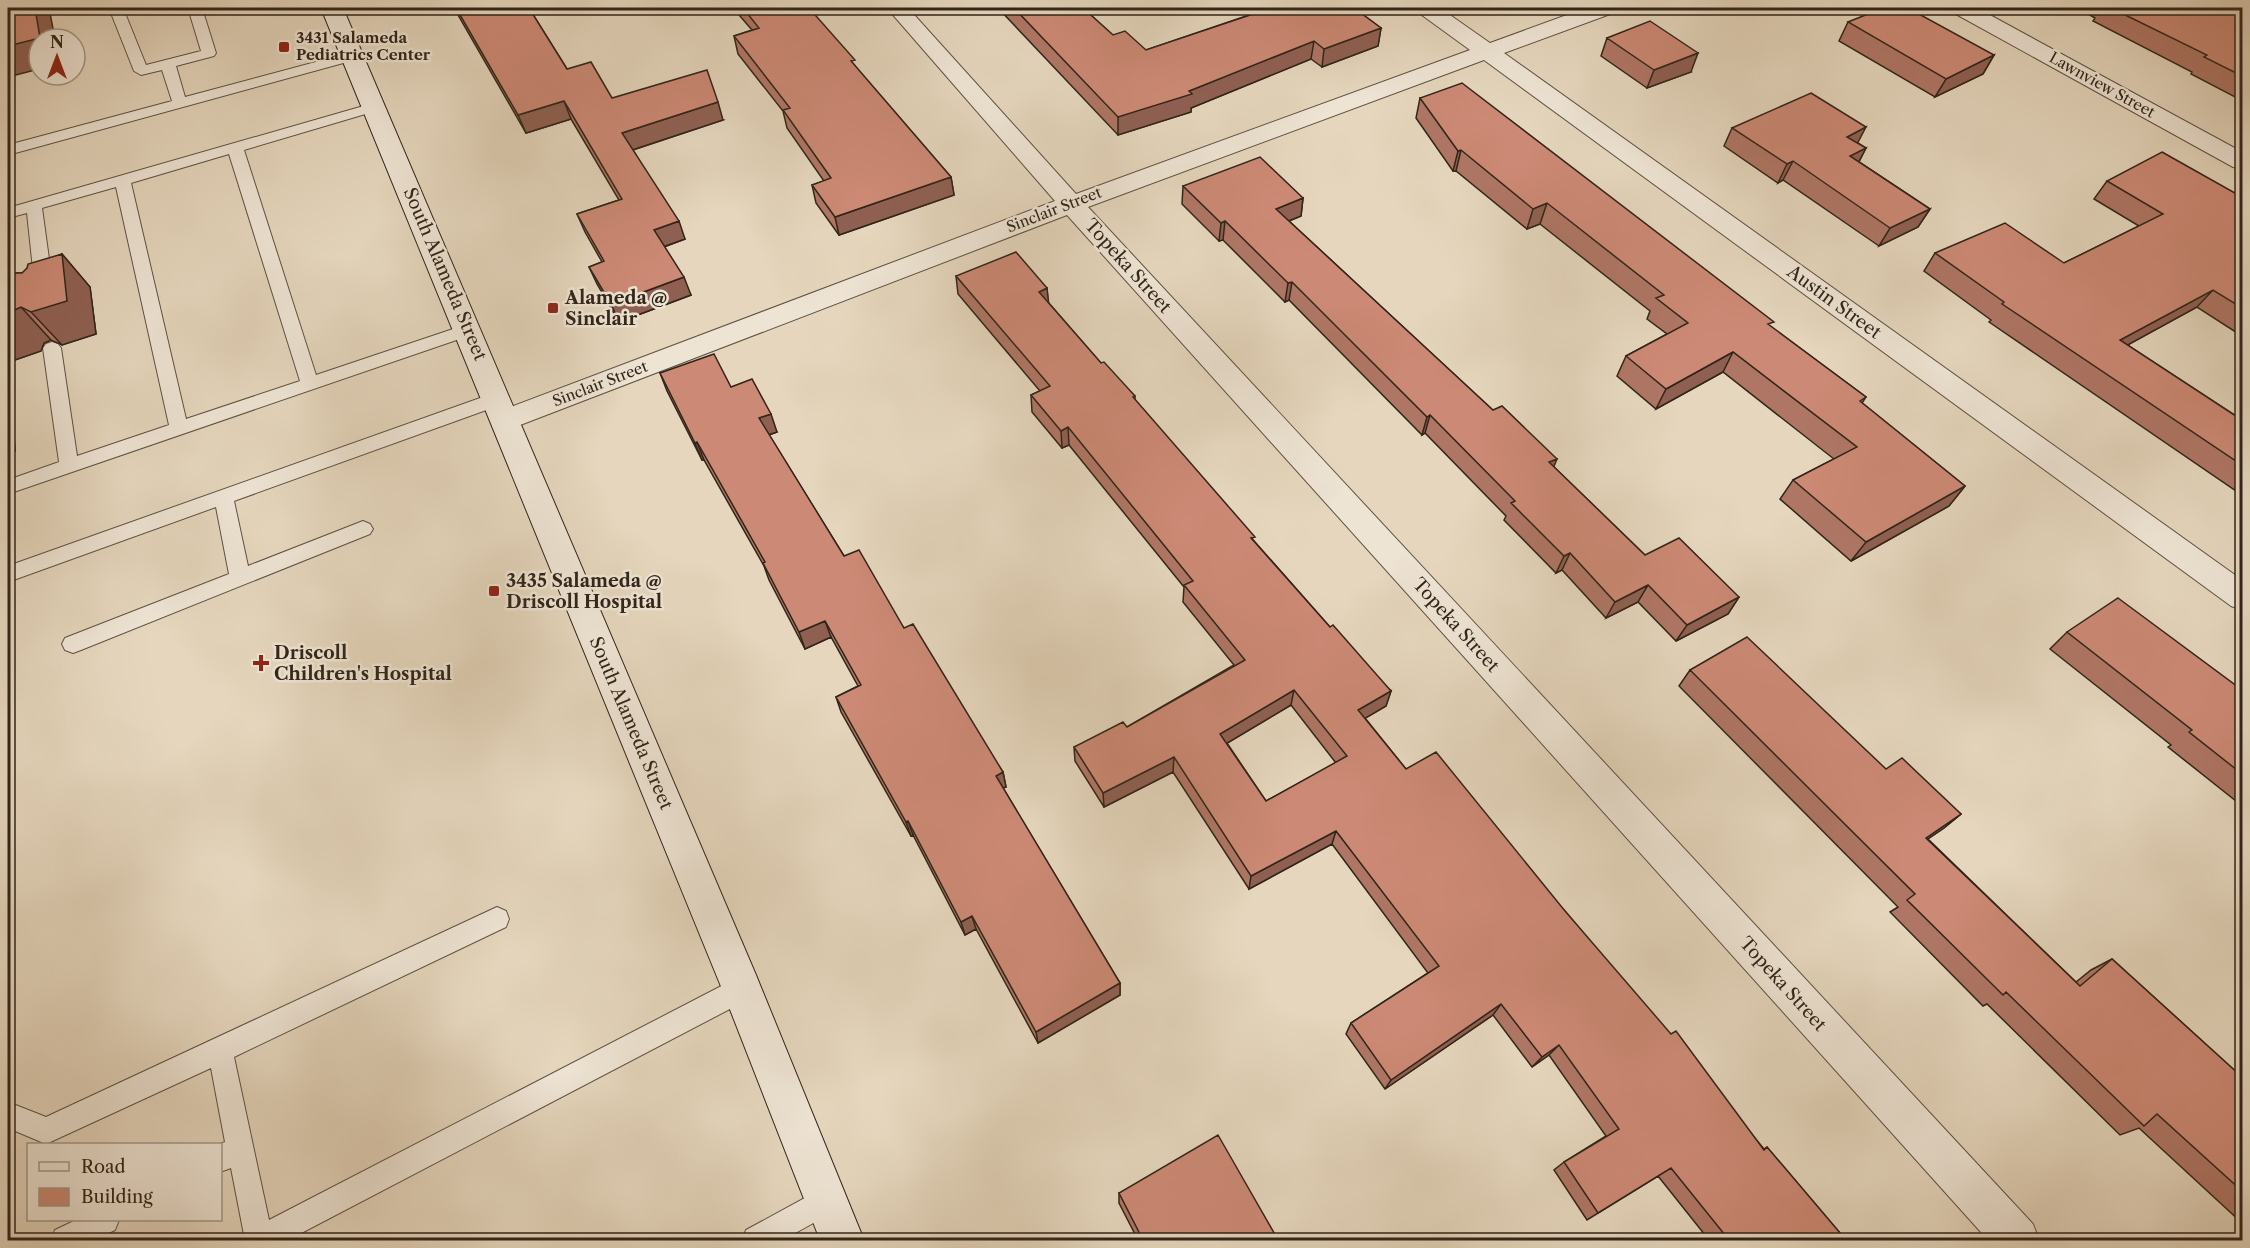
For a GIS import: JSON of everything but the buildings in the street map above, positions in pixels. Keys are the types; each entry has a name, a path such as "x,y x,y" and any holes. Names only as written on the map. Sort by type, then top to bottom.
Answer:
{"street":[{"name":"South Alameda Street","path":"332,8 742,989 842,1240"},
{"name":"Topeka Street","path":"897,8 1071,204 2017,1240"},
{"name":"Austin Street","path":"1426,8 2242,597"},
{"name":"Sinclair Street","path":"501,410 1605,8"},
{"name":"Lawnview Street","path":"1962,8 2242,162"}],"lane":[{"path":"116,8 141,71 209,53 195,8"},
{"path":"8,150 353,56"},
{"path":"168,64 180,104"},
{"path":"8,213 374,107"},
{"path":"235,147 310,383"},
{"path":"122,180 179,428"},
{"path":"34,205 46,300"},
{"path":"8,486 468,330"},
{"path":"52,348 69,466"},
{"path":"8,574 224,497 501,410"},
{"path":"224,497 240,578"},
{"path":"73,644 363,529"},
{"path":"8,1115 46,1131 497,920"},
{"path":"220,1050 230,1154 260,1240 742,989"},
{"path":"756,1240 825,1201"},
{"path":"65,1240 103,1221"}],"place":[{"name":"3431 Salameda Pediatrics Center","path":"284,47"},
{"name":"Alameda @ Sinclair","path":"553,308"},
{"name":"3435 Salameda @ Driscoll Hospital","path":"494,591"},
{"name":"Driscoll Children's Hospital","path":"261,663"}]}
